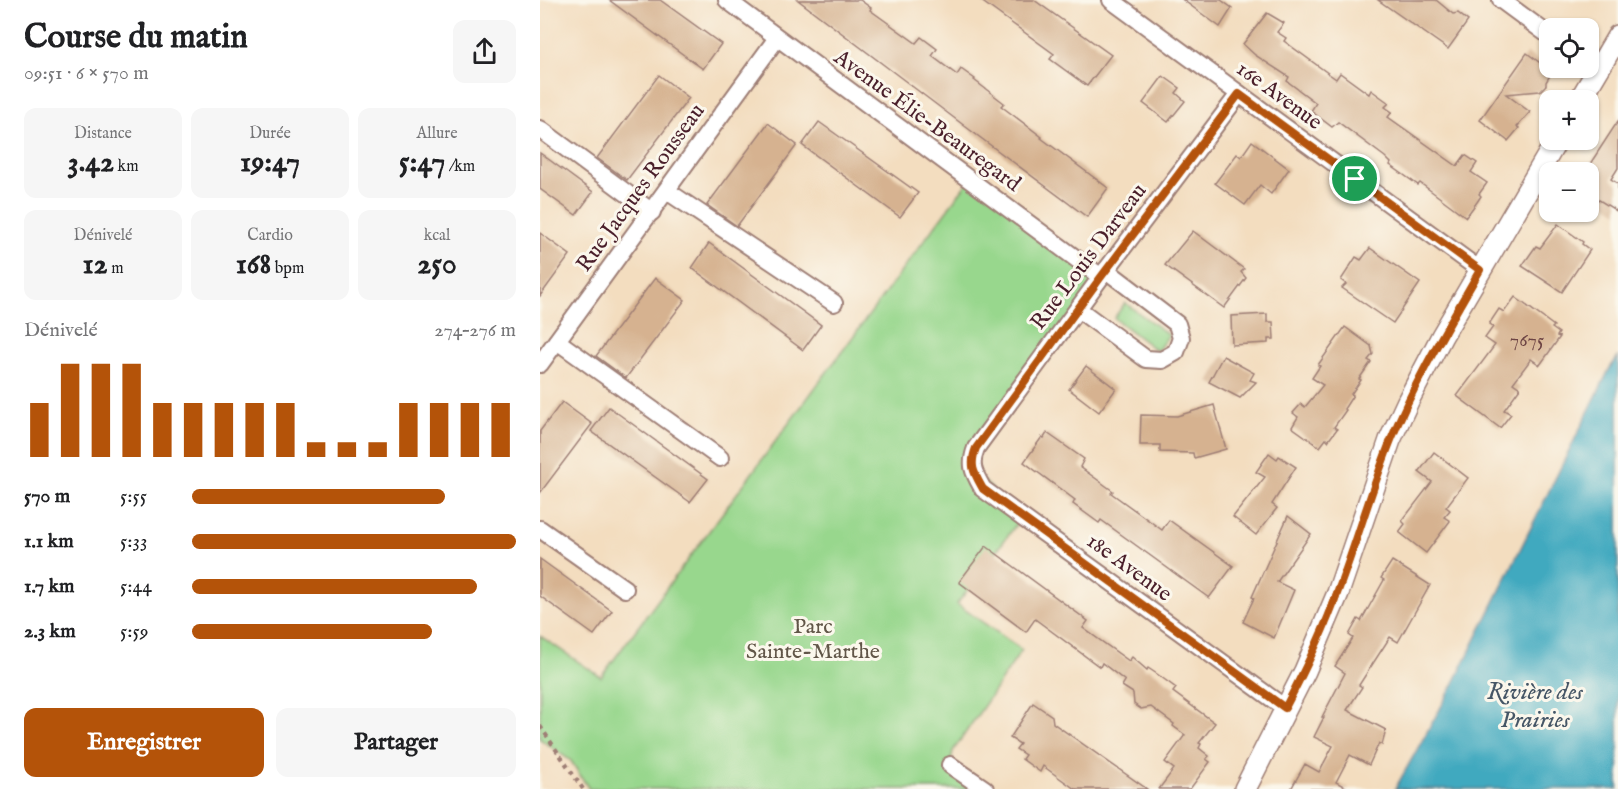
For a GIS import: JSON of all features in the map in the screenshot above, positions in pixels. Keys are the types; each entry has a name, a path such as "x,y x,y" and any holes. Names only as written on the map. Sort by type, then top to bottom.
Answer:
{"street":[{"name":"Avenue Élie-Beauregard","path":"727,0 1103,274 1177,324 1181,338 1176,352 1162,360 1146,359 1078,309"},
{"name":"16e Avenue","path":"1111,0 1480,270"},
{"path":"1501,0 1539,28"},
{"path":"1599,60 1618,36"},
{"name":"Rue Jacques Rousseau","path":"540,364 777,38"},
{"name":"Rue Louis Darveau","path":"976,448 1103,274 1239,94"},
{"path":"540,129 652,212"},
{"path":"1245,789 1305,671 1338,593 1377,478 1403,411 1442,336 1551,150"},
{"path":"668,190 834,303"},
{"path":"557,341 720,458"},
{"name":"18e Avenue","path":"976,448 972,459 973,470 983,489 1285,708"},
{"path":"540,529 625,589"},
{"path":"950,765 985,789"}],"path":[{"path":"540,726 583,789"}],"green space":[{"name":"Parc Sainte-Marthe","path":"969,180 1101,277 976,448 973,470 1021,518 957,604 1022,650 953,751 950,765 971,789 589,789 571,761 540,739 540,636 601,677"},
{"path":"1125,303 1169,335 1157,351 1114,318"}],"water":[{"name":"Rivière des Prairies","path":"1618,357 1618,789 1395,789 1451,689 1610,368"}],"building":[{"path":"609,0 660,0 721,44 703,69"},
{"path":"798,0 860,0 871,8 870,10 916,43 921,37 937,49 932,56 957,75 961,69 975,79 1004,103 1001,106 1108,188 1087,217"},
{"path":"980,0 1034,0 1111,55 1087,86 1050,59 1054,54"},
{"path":"1183,0 1221,0 1232,8 1220,27"},
{"path":"1378,0 1436,0 1453,14 1458,13 1468,21 1448,49"},
{"path":"1267,13 1284,23 1277,32 1286,38 1284,41 1336,79 1340,73 1369,94 1371,90 1389,103 1385,107 1392,112 1388,117 1457,166 1465,155 1477,163 1471,172 1487,183 1466,217 1420,183 1418,185 1390,165 1391,163 1385,157 1338,122 1332,127 1311,111 1316,103 1287,81 1289,77 1255,55 1243,44"},
{"path":"1527,53 1539,62 1539,78 1548,78 1541,90 1506,94 1530,112 1508,141 1480,120"},
{"path":"659,75 689,98 627,180 597,158"},
{"path":"1163,76 1180,88 1176,93 1185,101 1168,122 1143,103"},
{"path":"1618,121 1618,168 1611,179 1618,184 1618,212 1599,200 1599,162 1591,162"},
{"path":"819,122 918,193 900,217 802,145"},
{"path":"768,123 797,145 737,226 707,205"},
{"path":"1252,141 1289,169 1271,194 1260,185 1245,205 1215,183 1237,154 1241,157"},
{"path":"540,153 593,192 576,215 540,189"},
{"path":"1558,224 1590,250 1562,292 1522,266 1536,246 1540,248"},
{"path":"1193,231 1244,269 1241,272 1246,278 1224,308 1165,265"},
{"path":"540,233 570,255 540,296"},
{"path":"709,243 821,325 803,350 692,268"},
{"path":"1370,248 1420,283 1393,323 1342,288 1346,284 1341,280 1356,257 1361,260"},
{"path":"655,278 685,300 626,378 596,356"},
{"path":"1515,297 1554,326 1552,328 1559,333 1557,336 1560,337 1540,365 1531,359 1513,383 1520,388 1504,410 1511,414 1500,428 1457,396 1495,345 1485,338 1493,327 1489,324 1499,309 1504,312"},
{"path":"1267,314 1267,322 1273,322 1274,339 1268,339 1268,343 1232,345 1231,316"},
{"path":"1345,327 1371,346 1373,354 1368,360 1371,362 1351,394 1353,395 1344,409 1346,410 1334,427 1337,429 1320,447 1292,427 1298,417 1293,413 1301,404 1305,407 1323,385 1312,378 1320,366 1318,365"},
{"path":"1223,356 1254,373 1250,380 1256,382 1240,398 1209,382"},
{"path":"1086,366 1116,389 1099,412 1069,389"},
{"path":"562,402 592,424 540,493 540,431"},
{"path":"1214,405 1226,449 1194,458 1193,453 1160,452 1160,445 1140,445 1141,415 1177,416"},
{"path":"609,407 708,479 690,502 591,431"},
{"path":"1047,433 1084,459 1080,467 1162,530 1169,520 1233,566 1209,598 1101,520 1099,523 1073,504 1075,500 1024,462"},
{"path":"1434,452 1468,478 1446,507 1450,510 1444,517 1450,521 1426,553 1399,532 1405,524 1402,521 1432,482 1419,472"},
{"path":"1269,453 1277,459 1279,456 1296,467 1272,504 1277,508 1256,535 1233,517 1265,477 1256,472"},
{"path":"1288,516 1311,534 1277,582 1294,590 1274,638 1243,622"},
{"path":"986,546 1088,621 1083,628 1129,661 1132,657 1147,670 1148,668 1157,674 1176,688 1173,692 1215,723 1199,743 1201,744 1199,748 1209,756 1206,759 1210,762 1190,789 1159,789 1174,769 1165,762 1185,735 1173,726 1174,724 1151,707 1141,709 1134,704 1133,693 1122,686 1125,681 1102,663 1100,667 1035,619 1026,632 959,582"},
{"path":"540,559 612,611 594,635 540,596"},
{"path":"1392,561 1430,585 1398,642 1390,637 1359,685 1362,687 1347,710 1386,730 1382,745 1379,743 1369,765 1350,755 1336,782 1349,789 1291,789 1305,764 1319,772 1333,746 1314,737 1345,673 1335,666 1353,638 1349,635 1358,619 1361,621 1384,580 1381,578"},
{"path":"1033,703 1052,716 1053,723 1147,789 1075,789 1043,766 1040,772 1022,759 1025,755 1016,749 1020,744 1010,738"}],"route":[{"path":"1239,94 1355,179 1480,270 1442,336 1390,440 1338,593 1305,671 1285,708 983,489 973,470 972,459 976,448 1101,277 1239,94"}]}
